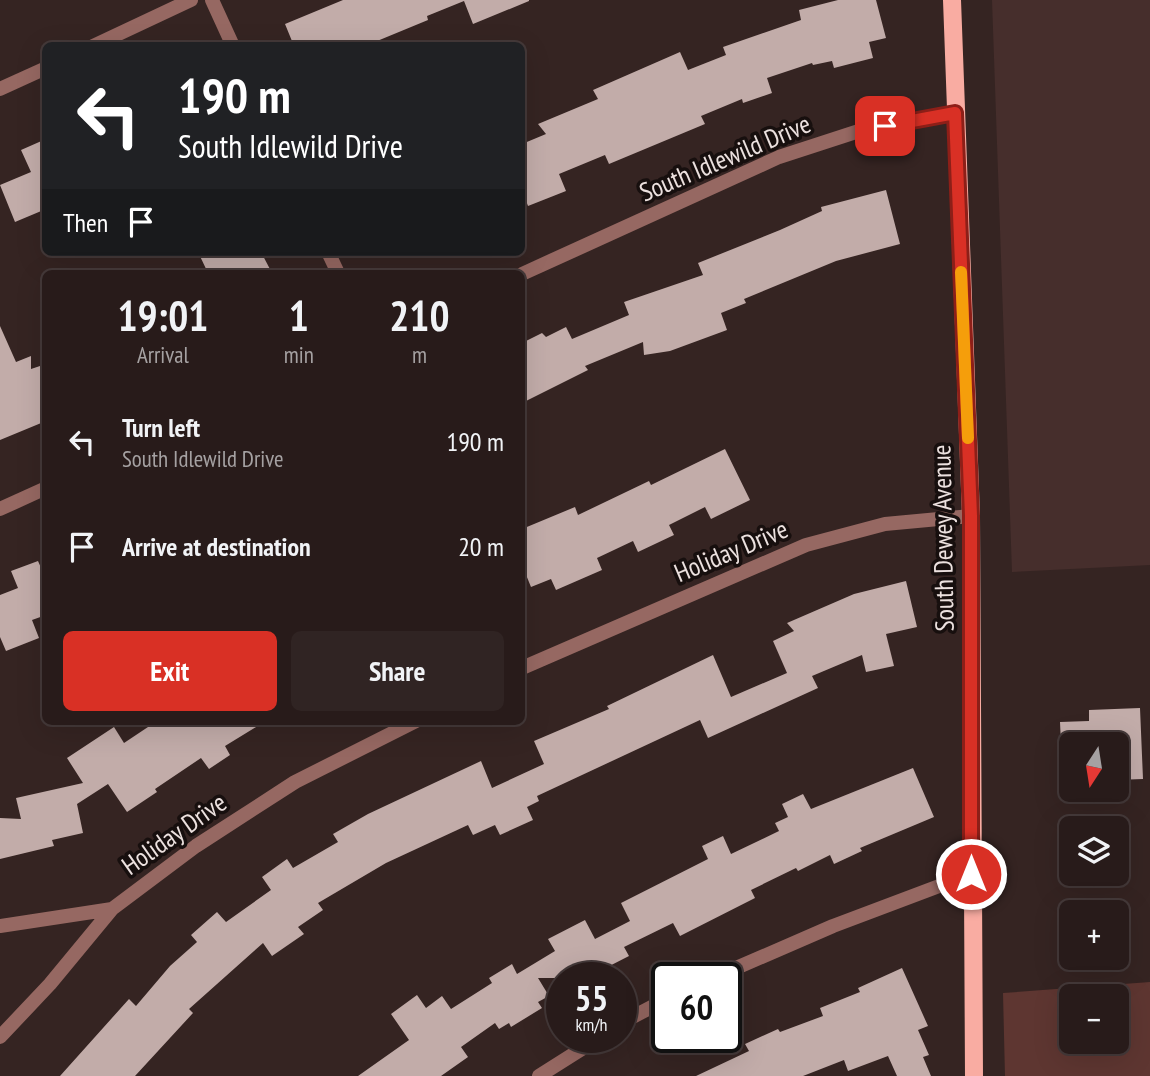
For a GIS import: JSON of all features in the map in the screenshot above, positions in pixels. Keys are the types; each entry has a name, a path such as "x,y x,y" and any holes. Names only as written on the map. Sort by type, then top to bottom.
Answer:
{"main road":[{"name":"South Dewey Avenue","path":"952,0 971,516 974,1076"}],"street":[{"path":"102,42 191,0"},
{"path":"212,0 231,42"},
{"path":"0,89 42,70"},
{"name":"South Idlewild Drive","path":"525,273 779,157 862,130 955,113"},
{"path":"0,509 42,490"},
{"name":"Holiday Drive","path":"525,667 806,545 886,524 971,516"},
{"name":"Holiday Drive","path":"0,1037 50,984 112,909 196,846 295,782 408,725"},
{"path":"742,965 833,926 971,874"},
{"path":"0,926 112,909"},
{"path":"539,1076 575,1053"}],"shaded area":[{"path":"992,0 1150,0 1150,565 1012,572"},
{"path":"1150,982 1150,1076 1005,1076 1003,993 1059,989 1059,1054 1129,1054 1129,984 1123,984"}],"building":[{"path":"343,0 529,0 473,24 464,1 427,16 428,20 375,42 292,42 285,24"},
{"path":"838,0 876,0 886,38 869,42 873,58 834,68 832,61 812,63 767,78 772,93 743,103 742,99 701,116 705,124 609,164 605,155 559,174 566,191 528,206 525,198 525,143 546,134 538,124 598,99 593,90 680,52 688,70 726,55 723,47 801,20 799,10"},
{"path":"42,141 42,211 15,222 0,185 31,172 21,150"},
{"path":"886,190 900,244 836,261 744,299 746,303 721,313 727,330 670,351 644,355 643,342 585,366 588,370 525,402 525,342 542,333 546,337 566,327 572,339 629,315 624,302 703,275 698,263 822,211 821,207"},
{"path":"200,256 263,256 270,270 207,270"},
{"path":"0,326 16,362 31,356 31,369 42,365 42,423 0,440"},
{"path":"725,449 750,500 711,519 705,507 669,525 674,535 638,552 633,541 597,558 602,570 556,590 551,579 531,587 525,572 525,528 575,507 578,515 649,481 651,485"},
{"path":"38,561 42,570 42,616 32,620 39,638 6,651 0,637 0,595 18,588 11,571"},
{"path":"906,581 917,627 886,634 894,666 866,672 862,655 812,676 818,688 708,738 700,720 537,796 539,801 527,807 533,820 500,835 495,825 473,835 468,825 386,863 318,903 323,910 298,927 304,934 272,956 263,943 189,1009 193,1013 135,1076 60,1076 129,999 136,1006 170,966 197,942 191,935 217,912 226,922 271,890 262,877 287,859 293,868 338,842 333,834 368,814 481,761 492,788 544,764 534,741 609,709 607,706 713,655 731,697 787,673 773,641 794,631 787,623 854,594"},
{"path":"1140,708 1143,779 1129,780 1129,732 1060,732 1060,722 1089,721 1089,710"},
{"path":"151,725 259,725 225,746 230,755 209,769 201,758 127,812 108,784 77,804 83,833 52,840 54,846 0,859 0,818 21,819 16,798 83,783 67,758 114,727 124,743"},
{"path":"913,768 934,817 860,848 862,851 834,864 830,855 798,871 796,868 751,890 755,898 680,936 673,923 624,947 629,956 617,962 546,962 546,978 538,978 546,991 546,998 538,1002 542,1008 511,1027 509,1023 499,1029 495,1023 461,1047 468,1057 441,1076 358,1076 409,1040 391,1014 417,995 426,1008 442,996 451,1009 492,983 489,978 512,964 517,974 555,951 548,939 585,920 595,939 630,921 621,903 708,859 702,846 723,836 731,854 779,831 775,823 788,817 782,804 803,794 811,809"},
{"path":"902,968 928,1026 918,1030 929,1055 923,1057 931,1076 897,1076 888,1056 848,1071 844,1060 803,1076 696,1076 749,1051 745,1044 778,1029 780,1032 823,1016 820,1008 860,992 858,988"}],"slow traffic":[{"path":"961,272 968,438"}],"route":[{"path":"885,126 955,113 971,516 971,874"}]}
